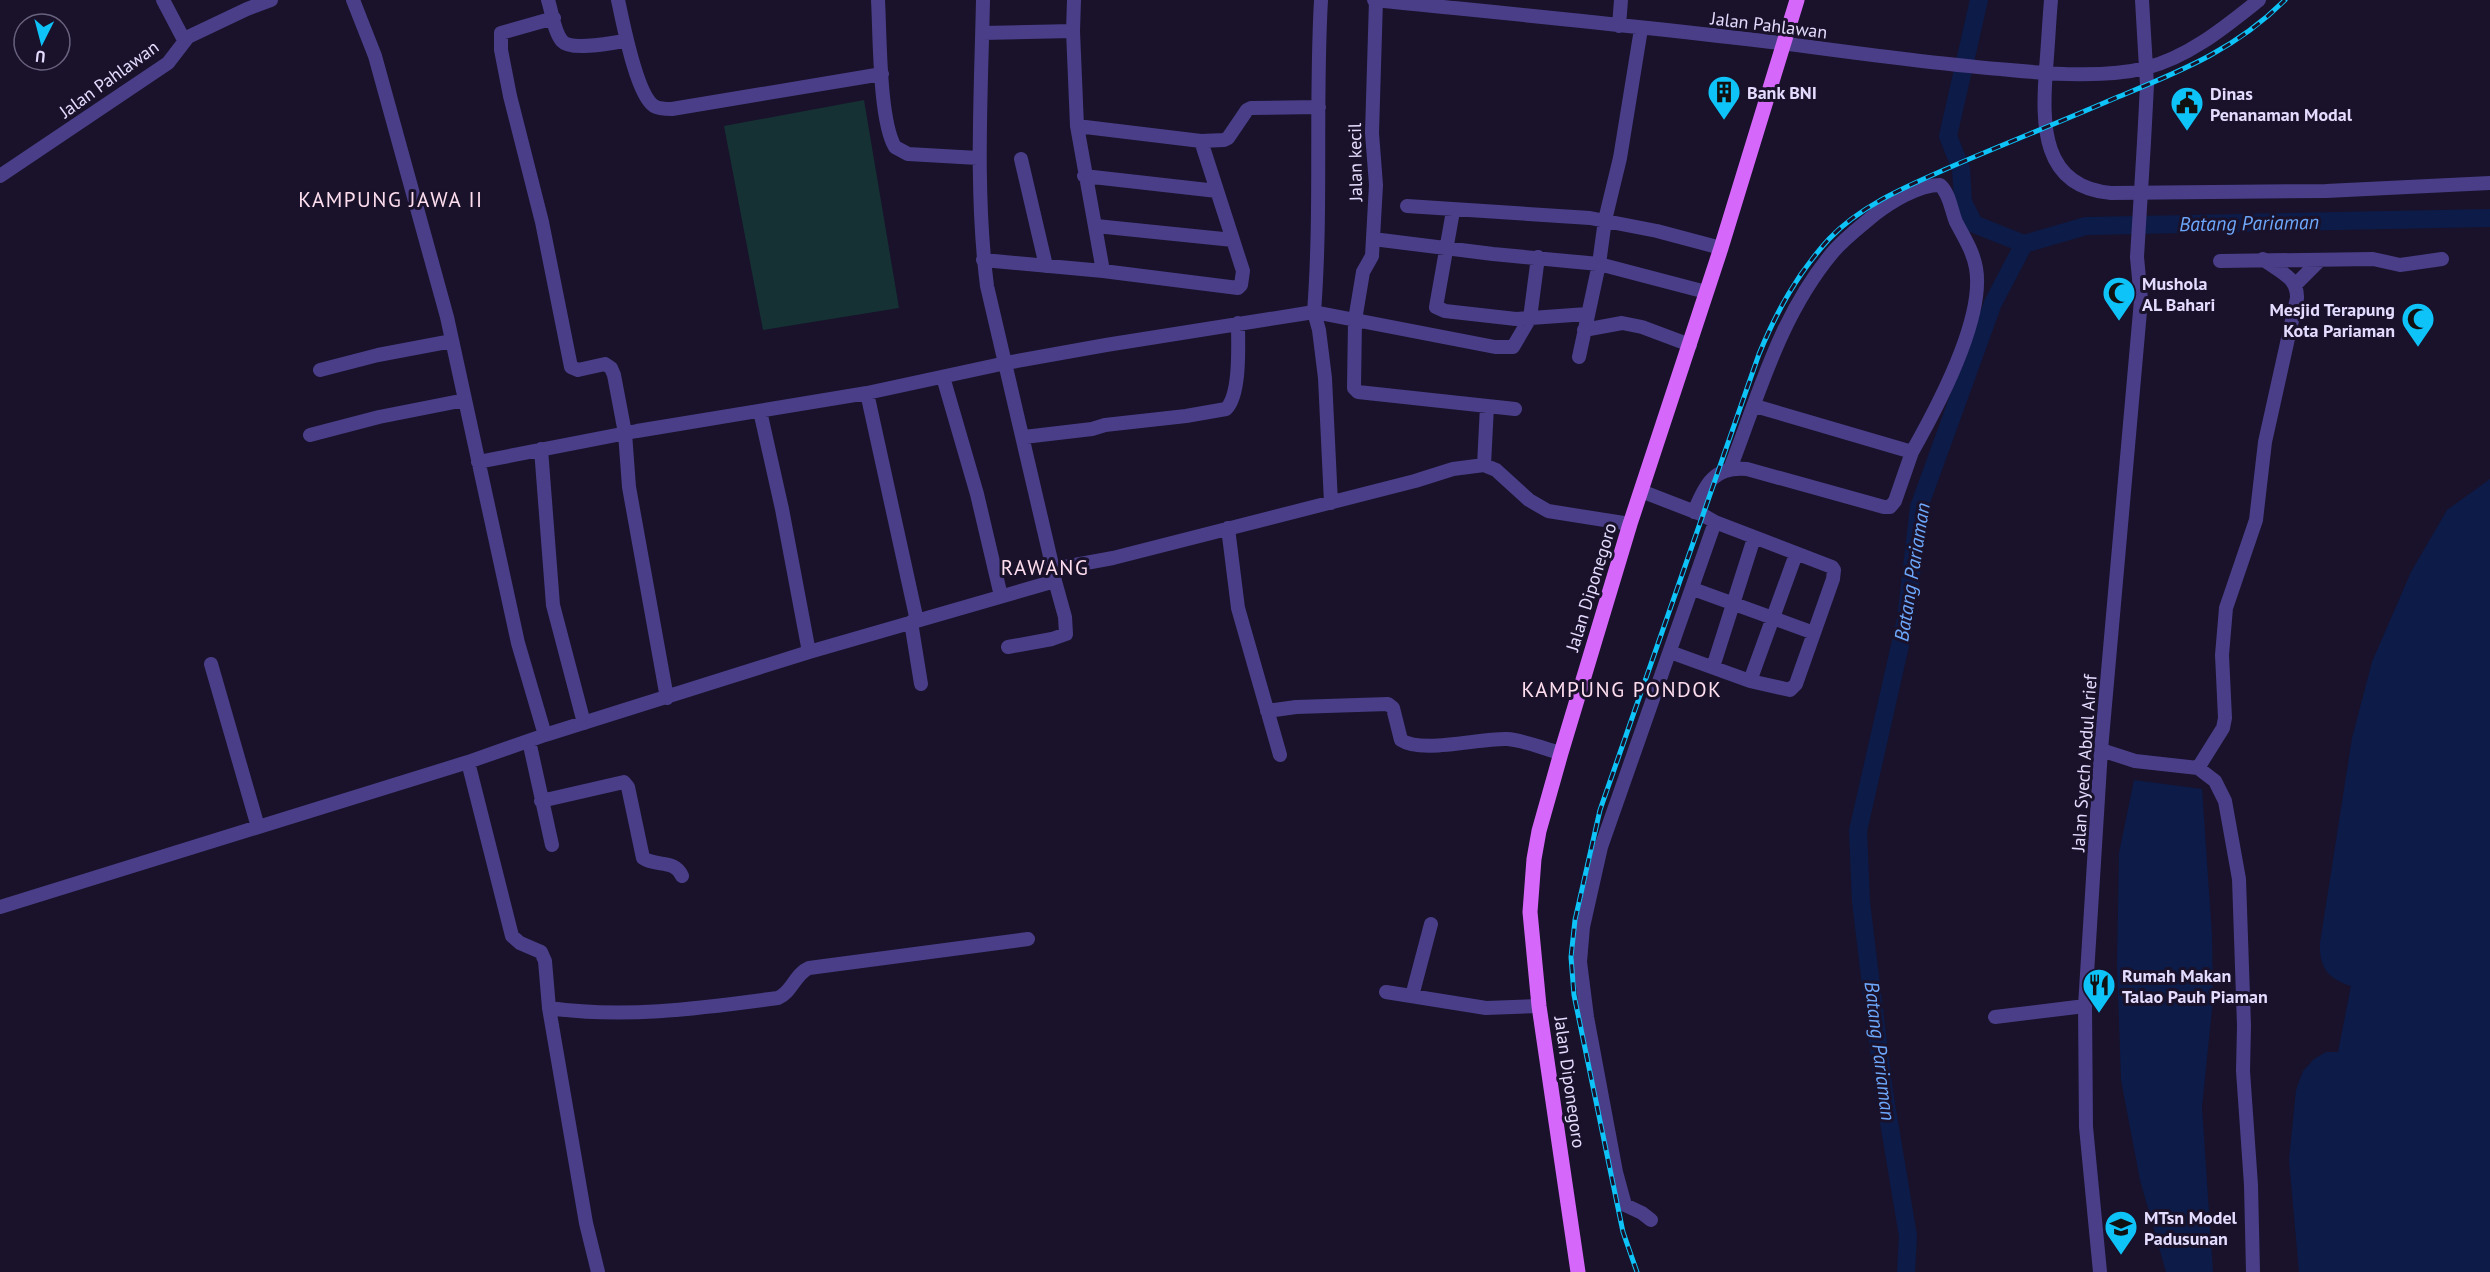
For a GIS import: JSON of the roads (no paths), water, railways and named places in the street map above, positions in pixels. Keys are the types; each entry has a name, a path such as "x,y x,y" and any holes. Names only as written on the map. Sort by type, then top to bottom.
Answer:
{"main road":[{"name":"Jalan Diponegoro","path":"1578,1272 1532,944 1531,884 1539,831 1630,524 1707,292 1797,0"}],"street":[{"path":"163,0 184,40"},
{"name":"Jalan Pahlawan","path":"0,176 168,63 184,40 222,20 271,0"},
{"path":"354,0 375,56 452,341 518,643 545,735"},
{"path":"548,0 560,40 572,46 627,41"},
{"path":"618,0 627,41 644,94 660,109 672,109 882,74"},
{"path":"878,0 882,74 891,136 898,150 908,154 978,158"},
{"path":"983,0 978,158 983,260 987,286 1067,625 1066,634 1052,639 1008,647"},
{"path":"1074,0 1077,126 1084,176 1096,226 1103,271"},
{"path":"1321,0 1317,67 1318,250 1314,312 1319,330 1325,378 1331,503"},
{"name":"Jalan Pahlawan","path":"1375,0 1474,5 1619,26 1977,68 2046,73 2095,73 2147,68 2188,51 2259,0"},
{"name":"Jalan kecil","path":"1375,0 1372,133 1376,185 1372,256 1363,272 1355,320 1354,388 1358,392 1487,406"},
{"path":"1619,26 1621,0"},
{"path":"2051,0 2043,111 2047,140 2060,166 2074,182 2091,191 2112,193 2326,191 2490,183"},
{"name":"Jalan Syech Abdul Arief","path":"2100,1272 2086,1127 2085,1006 2101,750 2141,300 2137,257 2147,100 2142,0"},
{"path":"554,18 501,33 501,50 510,96 545,233 570,365 573,369 578,370 597,364 605,364 611,368 625,434 629,487 667,698"},
{"path":"1579,357 1599,264 1605,220 1623,143 1641,28"},
{"path":"983,33 1073,31"},
{"path":"1077,126 1201,141 1224,140 1251,108 1319,107"},
{"path":"983,260 1103,271 1238,288 1242,282 1242,271 1201,141"},
{"path":"1021,159 1046,266"},
{"path":"1084,176 1217,191"},
{"path":"1694,512 1707,484 1718,474 1730,470 1747,469 1887,507 1895,501 1912,452 1933,416 1967,335 1977,295 1977,271 1974,256 1952,212 1946,190 1940,185 1932,185 1917,191 1882,209 1835,250 1809,284 1788,320 1763,379 1730,470"},
{"path":"1407,206 1605,220 1721,248"},
{"path":"1453,211 1436,307 1445,311 1492,317 1530,318 1587,314"},
{"path":"1096,226 1233,240"},
{"path":"1372,239 1446,249 1599,264 1707,292"},
{"path":"478,462 625,434 867,393 1006,363 1314,312 1509,348 1517,344 1530,318 1539,257"},
{"path":"2220,261 2373,259 2400,265 2442,260"},
{"path":"2263,260 2296,284"},
{"path":"2198,768 2223,728 2225,718 2222,655 2226,608 2256,520 2265,442 2297,298 2296,284 2320,260"},
{"path":"1024,437 1226,409 1231,403 1234,391 1238,323"},
{"path":"1584,330 1622,323 1642,327 1690,345"},
{"path":"320,370 378,355 452,341"},
{"path":"943,376 977,494 1001,596"},
{"path":"867,393 914,621 921,684"},
{"path":"310,435 379,417 465,400"},
{"path":"1484,465 1487,406 1515,409"},
{"path":"1755,406 1912,452"},
{"path":"760,411 782,508 809,652"},
{"path":"541,449 554,605 584,723"},
{"path":"0,907 468,762 545,735 809,652 1001,596 1054,575 1453,469 1484,465 1496,470 1524,497 1548,511 1630,524"},
{"path":"1641,491 1754,538 1823,562 1834,570 1833,579 1794,688 1783,690 1750,681 1670,652"},
{"path":"1651,1220 1625,1205 1616,1172 1587,1017 1580,950 1601,847 1715,522"},
{"path":"1228,528 1236,594 1280,755"},
{"path":"1713,667 1754,538"},
{"path":"1750,681 1796,554"},
{"path":"1693,589 1814,633"},
{"path":"211,664 258,827"},
{"path":"1267,711 1296,707 1389,704 1393,708 1401,740 1408,744 1427,745 1511,739 1561,753"},
{"path":"529,741 552,845"},
{"path":"2101,750 2136,761 2198,768 2215,781 2223,794 2237,860 2244,1026 2243,1065 2251,1185 2253,1272"},
{"path":"468,762 512,936 520,943 538,949 543,954 549,1008 586,1223 598,1272"},
{"path":"541,801 624,782 628,787 643,858 677,867 682,876"},
{"path":"1412,996 1431,924"},
{"path":"549,1008 605,1012 659,1012 778,998 786,993 802,972 809,968 1028,939"},
{"path":"1386,992 1485,1008 1539,1006"},
{"path":"1995,1017 2085,1006"}],"water":[{"path":"2490,479 2490,1272 2299,1272 2289,1160 2296,1090 2303,1071 2314,1059 2326,1052 2338,1052 2351,986 2336,980 2326,971 2321,959 2320,943 2352,738 2372,662 2411,572 2447,510"},
{"path":"2134,780 2202,789 2212,935 2213,1000 2202,1107 2213,1272 2166,1272 2140,1180 2121,1080 2117,964 2119,853"}],"waterway":[{"path":"1979,0 1948,136 1961,169 1963,202 1974,224 2024,244"},
{"name":"Batang Pariaman","path":"1906,1272 1908,1236 1884,1092 1861,902 1858,831 1906,619 1919,507 1993,303 2024,244 2086,226 2490,218"}],"railway":[{"path":"1637,1272 1623,1232 1574,995 1571,957 1575,920 1600,810 1759,354 1773,323 1798,279 1818,252 1841,227 1869,207 1930,176 2183,69 2246,33 2285,0"}],"place":[{"name":"Bank BNI","path":"1724,121"},
{"name":"Dinas Penanaman Modal","path":"2187,132"},
{"name":"Mushola AL Bahari","path":"2119,322"},
{"name":"Mesjid Terapung Kota Pariaman","path":"2418,348"},
{"name":"Rumah Makan Talao Pauh Piaman","path":"2099,1014"},
{"name":"MTsn Model Padusunan","path":"2121,1256"}],"district":[{"name":"KAMPUNG JAWA II","path":"391,199"},
{"name":"RAWANG","path":"1045,567"},
{"name":"KAMPUNG PONDOK","path":"1622,689"}]}
